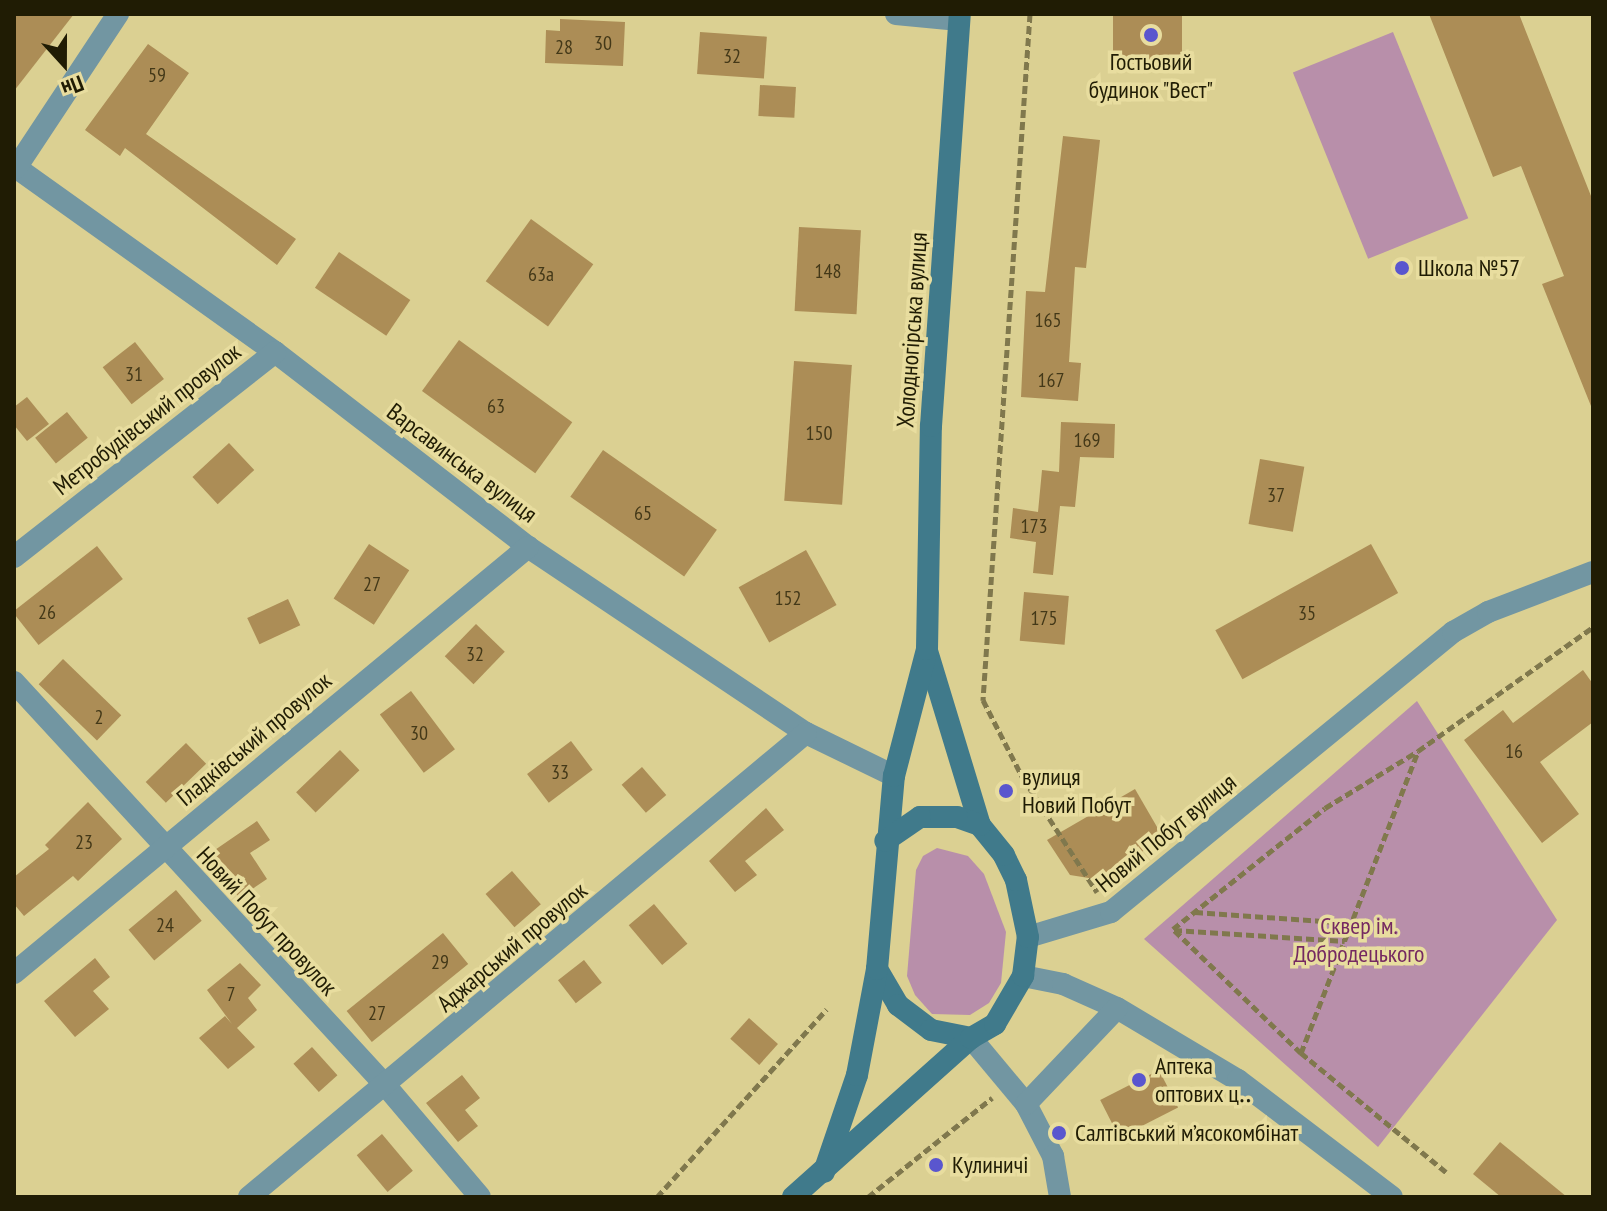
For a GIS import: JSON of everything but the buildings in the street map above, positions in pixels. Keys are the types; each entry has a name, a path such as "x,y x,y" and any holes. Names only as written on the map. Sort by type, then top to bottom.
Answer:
{"main road":[{"name":"Холодногірська вулиця","path":"885,841 894,776 927,649 931,426 960,17"},
{"name":"Холодногірська вулиця","path":"927,649 980,825"},
{"path":"793,1197 824,1172 971,1038 995,1024 1023,976 1028,937 1016,880 1004,855 980,825 957,817 920,817 885,841 877,969 857,1075 824,1172"},
{"path":"877,969 898,1005 931,1030 971,1038"}],"street":[{"path":"15,167 118,14"},
{"path":"896,14 960,17"},
{"name":"Варсавинська вулиця","path":"15,167 275,352 528,547 806,733 894,776"},
{"name":"Метробудівський провулок","path":"14,557 275,352"},
{"name":"Гладківський провулок","path":"14,973 528,547"},
{"name":"Новий Побут вулиця","path":"1028,937 1111,912 1453,632 1488,612 1593,572"},
{"name":"Новий Побут провулок","path":"14,682 163,848 386,1086 480,1197"},
{"name":"Аджарський провулок","path":"249,1197 386,1086 806,733"},
{"path":"1023,976 1063,984 1117,1008 1238,1080 1392,1197"},
{"path":"1026,1104 1117,1008"},
{"path":"971,1038 1026,1104 1053,1156 1060,1197"}],"path":[{"path":"1030,14 983,700 1023,778 1111,912"},
{"path":"1173,929 1325,808 1418,751 1593,627"},
{"path":"1301,1053 1418,751"},
{"path":"1195,912 1352,923"},
{"path":"1173,929 1345,941"},
{"path":"1173,929 1301,1053 1446,1172"},
{"path":"657,1197 827,1009"},
{"path":"868,1197 1009,1085"}],"green space":[{"path":"1393,32 1468,218 1368,259 1293,72"},
{"name":"Сквер ім. Добродецького","path":"1417,701 1557,920 1378,1147 1144,939"},
{"path":"937,848 968,856 984,874 1006,932 1001,983 989,1003 970,1015 932,1014 915,995 907,976 916,870 923,856"}],"place":[{"name":"Гостьовий будинок \"Вест\"","path":"1151,35"},
{"name":"Школа №57","path":"1402,268"},
{"name":"вулиця Новий Побут","path":"1006,791"},
{"name":"Аптека оптових ц‥","path":"1139,1080"},
{"name":"Салтівський м’ясокомбінат","path":"1059,1133"},
{"name":"Кулиничі","path":"936,1165"}]}
